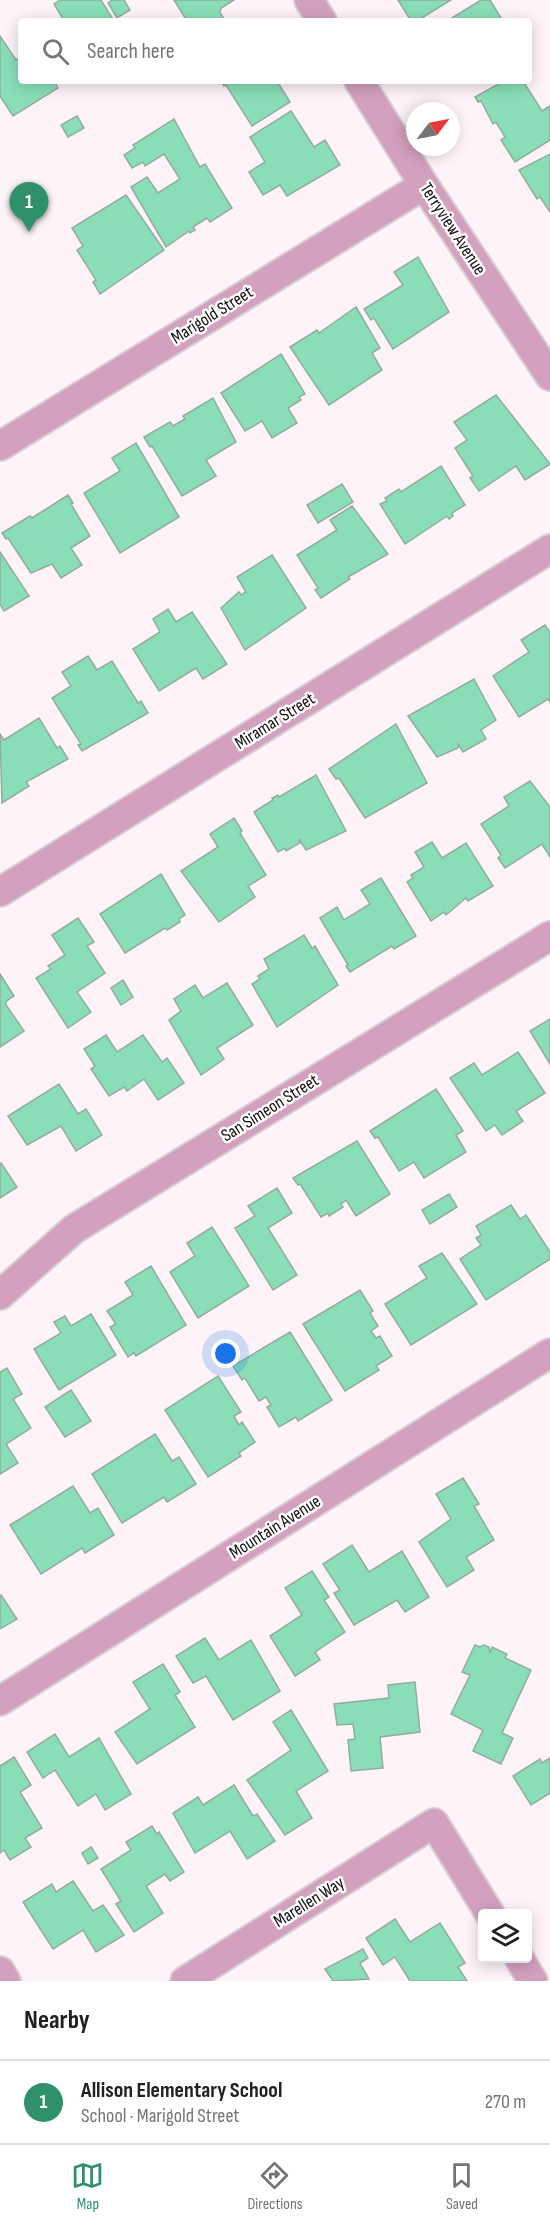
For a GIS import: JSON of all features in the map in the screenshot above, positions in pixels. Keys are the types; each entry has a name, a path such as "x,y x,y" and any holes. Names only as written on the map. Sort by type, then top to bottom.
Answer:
{"street":[{"path":"309,0 320,18"},
{"name":"Terryview Avenue","path":"361,84 423,185 550,376"},
{"name":"Marigold Street","path":"0,446 423,185"},
{"name":"Miramar Street","path":"0,892 550,549"},
{"name":"San Simeon Street","path":"0,1295 74,1229 550,936"},
{"name":"Mountain Avenue","path":"0,1701 550,1353"},
{"name":"Marellen Way","path":"185,1981 434,1823 487,1909"},
{"path":"522,1963 533,1981"},
{"path":"0,1971 6,1981"}],"building":[{"path":"60,0 101,0 112,18 62,18 54,4"},
{"path":"112,0 124,0 130,10 117,18 108,3"},
{"path":"174,0 234,0 221,8 220,12 223,18 185,18"},
{"path":"398,0 451,0 422,18 409,18"},
{"path":"481,0 490,0 501,18 452,18"},
{"path":"0,36 16,60 18,59 18,84 56,84 58,88 13,116 0,96"},
{"path":"223,84 279,84 290,102 252,126 226,85"},
{"path":"499,84 525,84 542,111 550,106 550,140 515,162 501,140 505,137 496,122 493,124 481,101 478,102 475,97"},
{"path":"291,111 314,147 325,140 340,165 287,196 280,185 263,195 249,172 265,162 250,137"},
{"path":"77,116 84,128 68,137 61,125"},
{"path":"174,119 200,167 205,164 232,208 210,222 207,218 193,227 195,230 190,233 189,231 166,247 131,187 147,177 158,193 180,179 164,154 145,166 143,162 132,168 124,155 135,148 133,145"},
{"path":"550,154 550,212 540,197 537,199 519,170"},
{"path":"126,195 164,250 100,294 93,282 96,280 77,250 83,246 72,228"},
{"path":"418,257 449,312 393,349 374,318 371,320 364,309 403,285 394,272"},
{"path":"356,307 380,348 372,353 382,370 329,405 290,347 317,330 319,333"},
{"path":"281,354 305,394 299,397 301,400 288,408 297,423 272,438 262,421 245,431 221,393"},
{"path":"496,395 550,464 525,480 516,466 479,491 470,478 473,476 455,448 467,440 454,422"},
{"path":"213,398 236,442 206,460 216,476 182,496 152,446 150,447 144,437 170,422 173,426 185,419 183,416"},
{"path":"136,443 179,517 120,553 84,493 120,471 112,458"},
{"path":"441,466 465,505 452,513 453,516 449,519 447,516 405,544 380,504 387,501 385,498 399,489 401,492"},
{"path":"342,484 353,502 318,523 307,505"},
{"path":"68,495 90,536 71,548 82,565 61,578 52,564 31,573 8,538 6,539 2,533 30,516 32,518"},
{"path":"352,506 388,554 348,577 350,579 321,598 315,590 318,588 297,555 337,530 330,520"},
{"path":"0,552 29,596 4,611 0,604"},
{"path":"272,555 306,608 245,650 221,608 239,592 241,595 246,592 237,577"},
{"path":"168,609 176,622 192,612 227,664 203,679 196,668 159,691 133,649 160,632 153,619"},
{"path":"545,625 550,633 550,702 548,699 519,717 493,676 529,652 521,640"},
{"path":"88,656 97,670 112,661 138,703 141,701 148,713 82,751 78,745 81,744 52,698 71,686 62,672"},
{"path":"474,679 496,720 481,730 486,739 463,752 458,744 458,748 437,757 408,716"},
{"path":"39,718 57,748 60,746 68,759 26,782 29,786 2,803 0,734 4,740"},
{"path":"396,724 427,783 365,818 339,778 336,779 329,769"},
{"path":"316,775 346,831 306,850 299,839 300,843 286,851 285,848 278,852 254,812 273,800 272,798 278,795 279,797"},
{"path":"530,781 550,807 550,857 542,844 505,868 498,858 501,855 481,824 509,806 504,797"},
{"path":"234,818 242,831 240,833 266,875 248,886 255,897 219,922 181,871 218,847 210,834"},
{"path":"432,842 442,858 466,843 493,886 468,901 466,898 446,915 444,912 431,921 407,882 413,878 411,875 424,867 415,852"},
{"path":"161,874 185,915 179,919 180,922 167,930 165,928 125,953 100,914"},
{"path":"381,878 416,936 394,949 392,946 350,972 320,918 337,907 344,920 370,904 361,890"},
{"path":"78,918 94,942 87,946 105,973 77,992 91,1012 68,1028 36,978 51,969 48,966 65,955 52,935"},
{"path":"304,935 312,948 315,946 338,985 277,1027 252,984 260,979 258,976 269,969 264,959"},
{"path":"0,974 14,996 6,1001 6,1005 24,1031 0,1047"},
{"path":"123,980 133,997 121,1005 111,988"},
{"path":"227,983 253,1025 217,1048 224,1059 201,1075 169,1020 181,1011 174,999 195,985 203,998"},
{"path":"550,1019 550,1064 530,1031"},
{"path":"106,1035 117,1052 143,1035 162,1062 167,1058 184,1083 158,1100 144,1079 127,1091 124,1087 109,1096 91,1069 95,1066 84,1049"},
{"path":"518,1052 545,1093 516,1111 523,1121 502,1135 495,1125 486,1131 450,1078 474,1063 482,1075"},
{"path":"59,1084 78,1114 86,1109 102,1135 76,1151 61,1126 27,1145 8,1116"},
{"path":"436,1089 463,1131 456,1135 466,1152 424,1178 414,1162 399,1171 378,1137 375,1138 370,1131"},
{"path":"357,1141 390,1194 356,1216 346,1200 341,1204 343,1207 329,1216 328,1213 321,1217 300,1184 298,1185 293,1178"},
{"path":"0,1164 17,1187 0,1198"},
{"path":"277,1188 292,1213 268,1228 297,1275 273,1290 235,1228 255,1216 248,1206"},
{"path":"449,1194 457,1207 430,1224 422,1210"},
{"path":"511,1205 520,1219 526,1215 550,1252 550,1259 486,1300 460,1259 481,1245 476,1238 481,1235 476,1226"},
{"path":"212,1227 249,1286 198,1318 170,1272 195,1256 187,1243"},
{"path":"442,1253 477,1304 411,1345 385,1304 427,1278 419,1266"},
{"path":"151,1266 186,1325 136,1356 134,1353 128,1357 110,1327 116,1324 107,1311 133,1295 125,1282"},
{"path":"360,1290 373,1311 370,1313 378,1326 371,1331 376,1338 380,1336 392,1356 376,1366 379,1370 345,1391 303,1324"},
{"path":"91,1314 116,1355 59,1390 34,1349 61,1333 54,1322 65,1316 71,1326"},
{"path":"290,1332 332,1400 298,1421 296,1417 279,1427 267,1407 271,1405 266,1397 259,1401 245,1378 242,1380 233,1366"},
{"path":"7,1368 22,1394 13,1399 31,1428 6,1444 18,1463 0,1474 0,1372"},
{"path":"218,1376 241,1412 234,1416 239,1425 242,1422 255,1442 239,1453 241,1456 208,1477 165,1410"},
{"path":"71,1390 91,1421 65,1437 45,1407"},
{"path":"155,1434 172,1461 179,1457 196,1484 167,1502 164,1497 122,1523 92,1474"},
{"path":"463,1478 479,1504 474,1506 494,1540 466,1557 474,1570 447,1587 419,1542 451,1519 436,1494"},
{"path":"73,1486 90,1513 98,1508 114,1535 85,1553 82,1548 41,1574 10,1525"},
{"path":"352,1545 369,1572 402,1551 429,1597 405,1612 397,1600 354,1625 334,1593 340,1590 323,1564"},
{"path":"312,1571 329,1597 324,1600 345,1632 315,1652 320,1660 295,1676 270,1636 302,1615 285,1588"},
{"path":"0,1596 17,1619 0,1629"},
{"path":"205,1638 219,1660 251,1640 280,1691 233,1720 206,1676 193,1683 176,1656"},
{"path":"475,1645 489,1647 490,1653 492,1647 507,1654 505,1658 531,1670 502,1733 513,1738 501,1764 473,1751 483,1730 451,1714 470,1675 462,1672"},
{"path":"163,1664 180,1692 175,1695 195,1727 137,1764 115,1732 150,1709 133,1682"},
{"path":"415,1682 420,1732 380,1737 383,1768 351,1771 348,1740 355,1739 353,1724 337,1725 334,1704 389,1698 388,1685"},
{"path":"291,1710 328,1771 296,1791 312,1818 285,1835 247,1780 291,1750 273,1722"},
{"path":"55,1734 69,1757 99,1738 131,1794 105,1810 96,1794 78,1806 55,1770 43,1778 27,1752"},
{"path":"14,1757 31,1785 20,1792 42,1828 25,1838 31,1847 10,1860 4,1850 0,1853 0,1766"},
{"path":"550,1758 550,1793 531,1805 513,1776 540,1759 542,1763"},
{"path":"234,1785 253,1816 257,1814 275,1841 247,1859 230,1831 195,1853 173,1813 198,1797 203,1805"},
{"path":"152,1826 157,1834 159,1832 184,1872 170,1881 165,1874 146,1886 163,1913 134,1932 116,1904 121,1901 101,1869 131,1850 126,1842"},
{"path":"91,1847 98,1858 88,1864 82,1853"},
{"path":"73,1881 93,1911 103,1905 124,1935 96,1952 83,1930 53,1949 23,1902 52,1884 56,1892"},
{"path":"395,1919 410,1942 440,1923 465,1963 458,1967 467,1981 410,1981 395,1957 383,1965 366,1938"},
{"path":"363,1949 368,1958 360,1963 369,1979 333,1981 325,1969"}],"place":[{"name":"Allison Elementary School","path":"29,232"}]}
